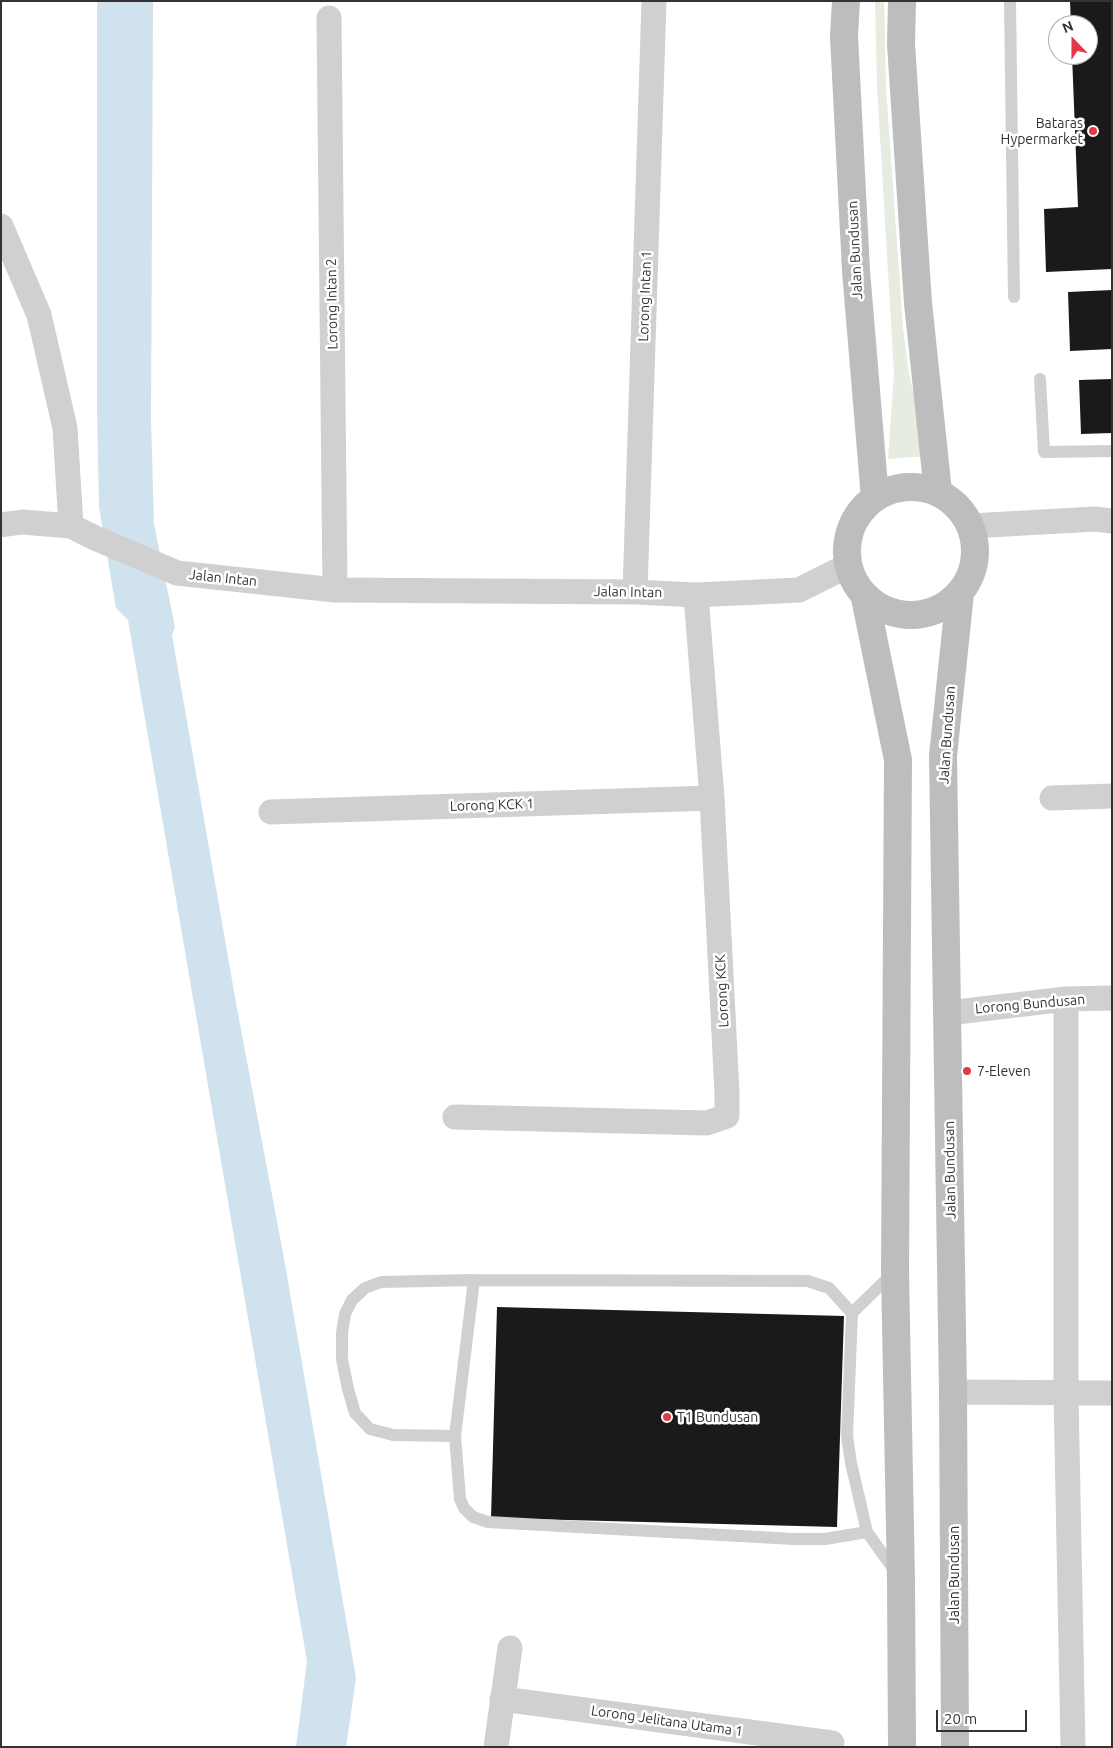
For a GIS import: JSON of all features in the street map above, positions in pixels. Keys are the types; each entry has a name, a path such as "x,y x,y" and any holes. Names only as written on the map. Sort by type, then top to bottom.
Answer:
{"main road":[{"name":"Jalan Bundusan","path":"846,1 844,36 856,271 875,498"},
{"path":"902,1 901,44 918,303 938,492"},
{"path":"917,487 938,492 952,501 963,512 971,526 976,544 975,561 970,578 960,593 944,607 924,615 903,616 883,610 865,598 854,583 847,566 846,546 850,528 861,511 875,498 895,489 917,487"},
{"name":"Jalan Bundusan","path":"955,1747 954,1392 943,756 960,593"},
{"path":"865,598 898,760 895,1271 902,1747"}],"street":[{"name":"Lorong Intan 1","path":"636,592 654,1"},
{"name":"Lorong Intan 2","path":"329,18 335,590"},
{"path":"1,226 39,315 65,428 71,526 22,522 1,525"},
{"path":"971,526 1095,519 1112,521"},
{"name":"Jalan Intan","path":"71,526 177,573 335,590 636,592 696,595 799,590 847,566"},
{"name":"Lorong KCK","path":"455,1117 706,1123 726,1116 727,1093 712,798 696,595"},
{"path":"1052,798 1112,796"},
{"name":"Lorong KCK 1","path":"271,812 712,798"},
{"name":"Lorong Bundusan","path":"948,1012 1066,999 1112,998"},
{"path":"1066,999 1066,1394 1073,1747"},
{"path":"954,1392 1112,1394"},
{"path":"496,1747 510,1648"},
{"name":"Lorong Jelitana Utama 1","path":"502,1699 832,1743"}],"lane":[{"path":"1010,1 1014,297"},
{"path":"1040,379 1044,452 1112,451"},
{"path":"895,1271 852,1313 848,1436 851,1463 867,1532 901,1580"},
{"path":"455,1436 392,1435 370,1429 355,1413 342,1359 342,1333 345,1314 352,1300 365,1288 381,1282 474,1280 808,1281 829,1288 852,1313"},
{"path":"474,1280 455,1436 460,1498 464,1508 473,1517 488,1522 794,1538 825,1538 867,1532"}],"shaded area":[{"path":"875,1 884,1 886,87 903,328 909,374 929,456 888,459 894,373 877,86"}],"water":[{"path":"97,1 153,1 151,419 154,524 175,627 172,635 236,1003 285,1264 356,1678 346,1747 296,1747 307,1661 128,620 116,608 99,507 97,409"}],"building":[{"name":"Bataras Hypermarket","path":"1070,1 1112,1 1112,269 1046,272 1044,209 1078,207 1072,65 1098,65 1098,15 1071,15"},
{"path":"1112,290 1112,349 1070,351 1068,292"},
{"path":"1112,379 1112,433 1081,434 1079,380"},
{"name":"T1 Bundusan","path":"497,1307 844,1316 837,1527 491,1518"}],"place":[{"name":"Bataras Hypermarket","path":"1093,131"},
{"name":"7-Eleven","path":"967,1071"},
{"name":"T1 Bundusan","path":"667,1417"}]}
